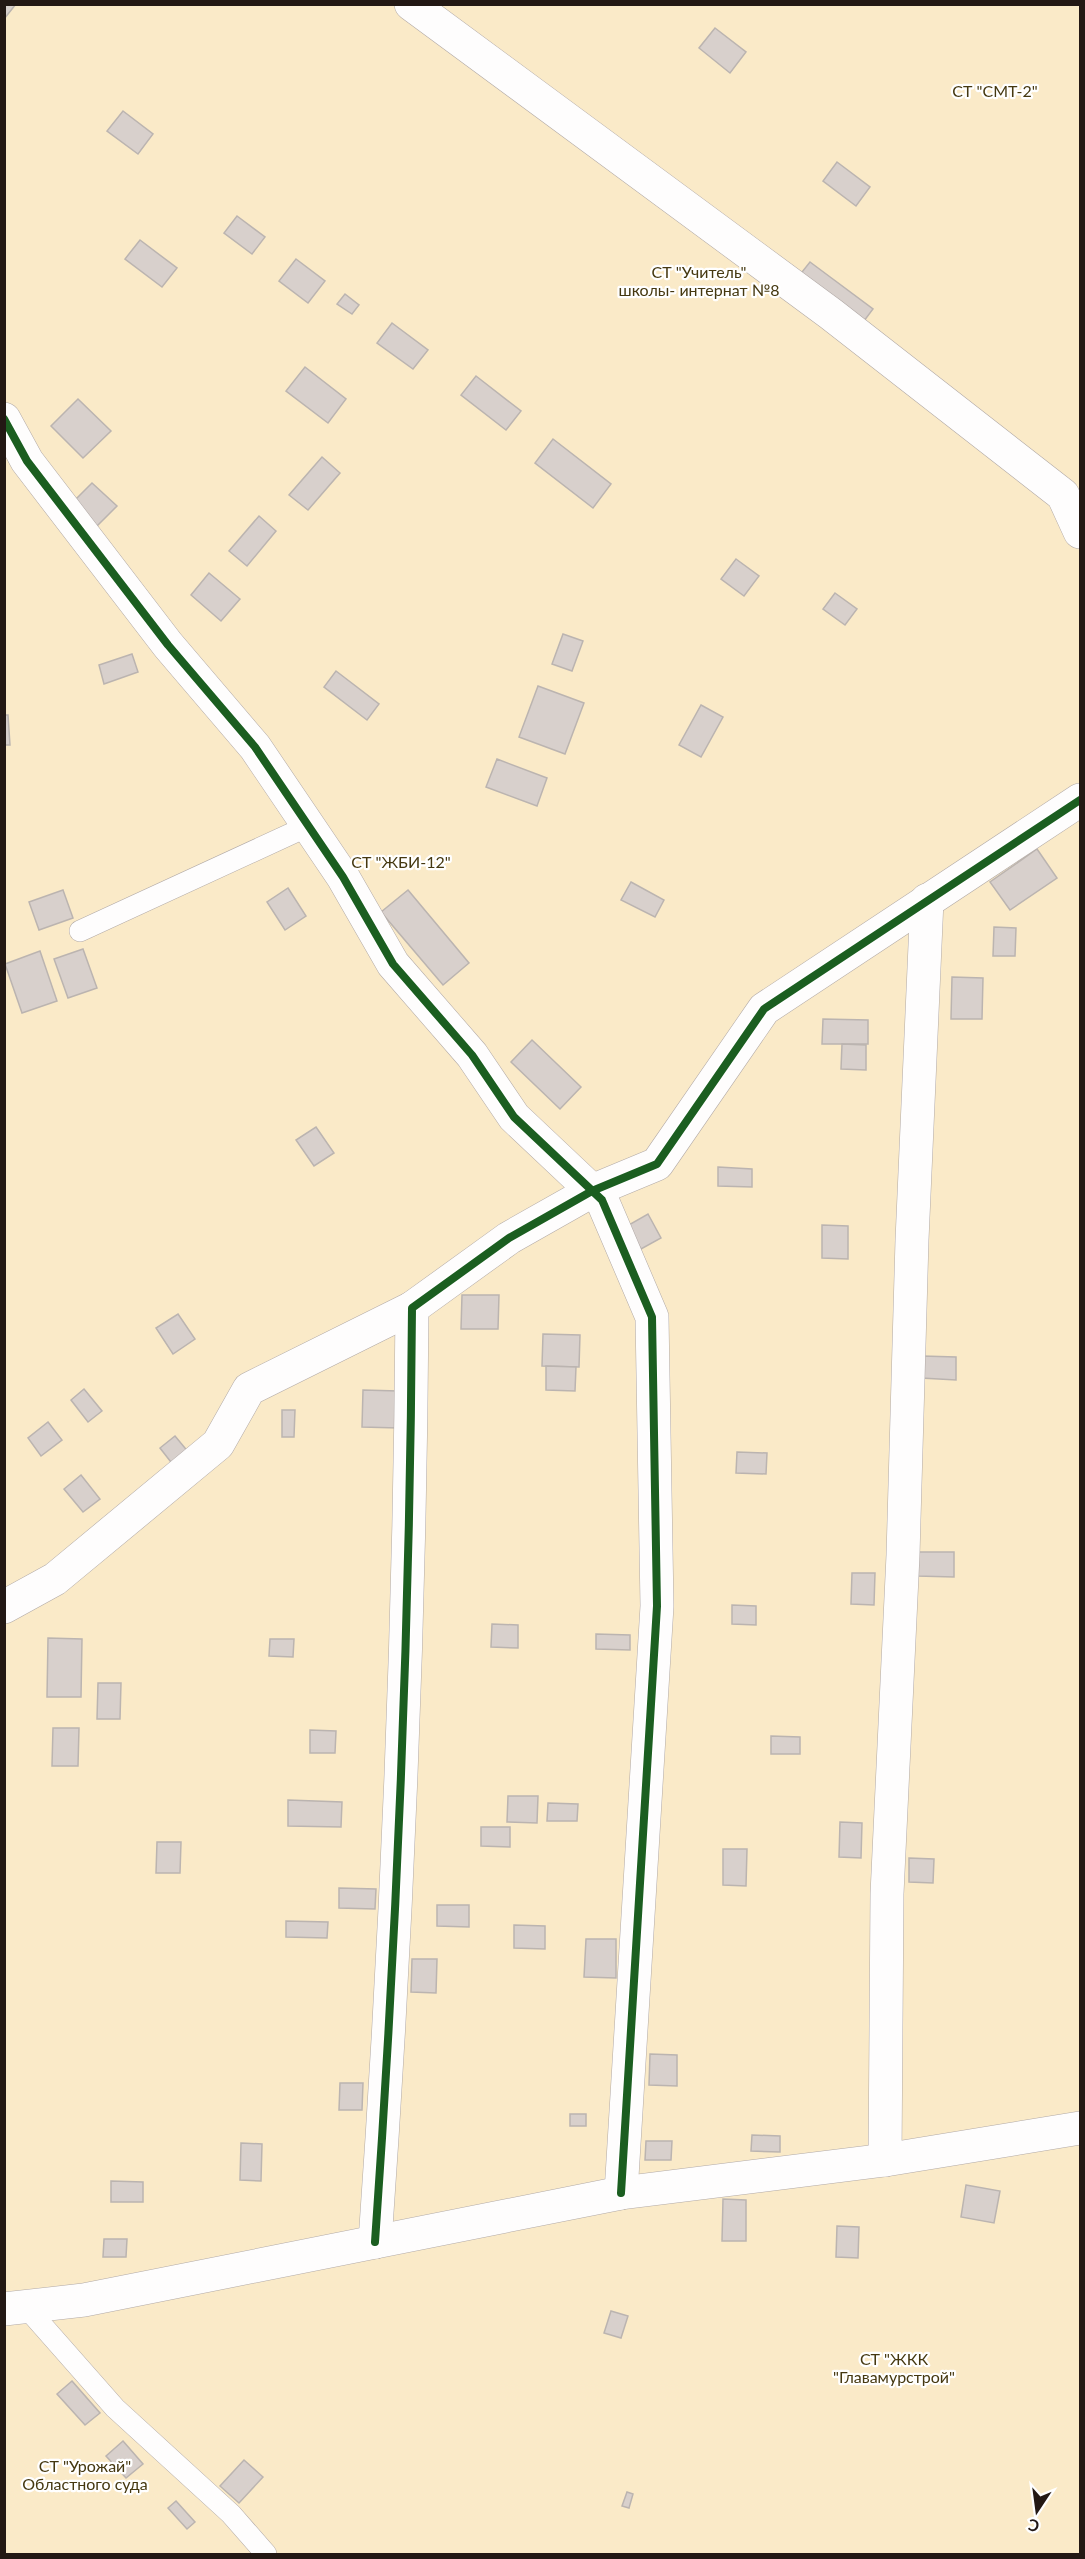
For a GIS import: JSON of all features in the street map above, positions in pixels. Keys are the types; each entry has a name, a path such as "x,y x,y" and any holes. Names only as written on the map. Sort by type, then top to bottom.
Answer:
{"street":[{"path":"411,4 831,314 1063,495 1080,532"},
{"path":"4,419 27,461 168,645 255,747 344,877 393,964 472,1055 514,1117 602,1200 652,1317 657,1606 621,2193"},
{"path":"4,1606 55,1579 218,1444 249,1389 412,1308 508,1238 591,1191 657,1164 764,1009 1080,800"},
{"path":"885,2160 887,1894 927,900"},
{"path":"375,2242 393,1993 410,1465 412,1308"},
{"path":"15,2308 84,2300 621,2193 885,2160 1080,2128"}],"lane":[{"path":"80,931 308,826"},
{"path":"15,2308 114,2408 231,2514 266,2554"}],"green space":[{"path":"5,5 1080,5 1080,2554 5,2554"}],"building":[{"path":"4,4 16,4 4,19"},
{"path":"715,28 746,52 730,73 699,48"},
{"path":"123,111 153,134 138,154 107,131"},
{"path":"837,162 870,187 856,206 823,181"},
{"path":"237,216 265,237 252,254 224,233"},
{"path":"140,240 177,268 162,287 125,259"},
{"path":"296,259 325,281 308,303 279,281"},
{"path":"810,262 873,309 861,325 798,277"},
{"path":"345,294 359,305 352,314 337,304"},
{"path":"392,323 428,350 413,369 377,343"},
{"path":"305,367 346,399 328,423 286,391"},
{"path":"476,376 521,411 506,430 461,395"},
{"path":"78,399 111,431 83,458 51,426"},
{"path":"553,439 611,484 593,508 535,463"},
{"path":"322,457 340,473 308,510 289,495"},
{"path":"92,483 117,506 95,528 70,505"},
{"path":"259,516 276,531 247,566 229,551"},
{"path":"736,559 759,576 744,596 721,579"},
{"path":"209,573 240,599 221,621 191,595"},
{"path":"835,593 857,609 845,625 823,609"},
{"path":"563,634 583,641 572,671 552,664"},
{"path":"132,654 138,672 104,684 99,665"},
{"path":"336,671 379,704 367,720 324,687"},
{"path":"538,686 584,703 565,754 519,737"},
{"path":"701,705 723,717 701,757 679,745"},
{"path":"4,715 8,715 10,745 4,745"},
{"path":"497,759 547,778 537,806 486,787"},
{"path":"1037,849 1057,878 1010,910 990,882"},
{"path":"631,882 664,900 655,917 621,900"},
{"path":"288,888 306,916 285,930 267,902"},
{"path":"63,890 73,918 39,930 29,902"},
{"path":"408,890 469,963 443,985 381,912"},
{"path":"994,927 1016,928 1015,956 993,956"},
{"path":"83,949 97,988 68,998 54,959"},
{"path":"40,951 57,1001 22,1013 5,964"},
{"path":"952,977 983,978 982,1019 951,1019"},
{"path":"823,1019 868,1020 868,1044 822,1044"},
{"path":"532,1040 581,1087 560,1109 511,1062"},
{"path":"842,1044 866,1045 866,1070 841,1069"},
{"path":"316,1127 334,1153 314,1166 296,1140"},
{"path":"718,1167 752,1169 752,1187 718,1186"},
{"path":"648,1214 661,1238 641,1249 627,1226"},
{"path":"822,1225 848,1226 848,1259 822,1258"},
{"path":"462,1295 499,1295 498,1329 461,1329"},
{"path":"178,1314 195,1339 173,1354 156,1328"},
{"path":"543,1334 580,1335 579,1367 542,1366"},
{"path":"922,1356 956,1357 956,1380 921,1378"},
{"path":"546,1366 576,1367 575,1391 546,1390"},
{"path":"84,1389 102,1411 88,1422 71,1400"},
{"path":"363,1390 398,1391 398,1428 362,1427"},
{"path":"282,1410 295,1410 294,1437 282,1437"},
{"path":"48,1422 62,1440 41,1456 28,1438"},
{"path":"175,1436 190,1454 174,1466 160,1448"},
{"path":"737,1452 767,1453 766,1474 736,1473"},
{"path":"81,1475 100,1499 83,1512 64,1489"},
{"path":"917,1552 954,1552 954,1577 917,1576"},
{"path":"852,1573 875,1573 874,1605 851,1604"},
{"path":"732,1605 756,1606 756,1625 732,1624"},
{"path":"492,1624 518,1625 518,1648 491,1647"},
{"path":"596,1634 630,1635 630,1650 596,1649"},
{"path":"48,1638 82,1639 81,1697 47,1697"},
{"path":"270,1639 294,1639 293,1657 269,1656"},
{"path":"98,1683 121,1683 120,1719 97,1719"},
{"path":"53,1728 79,1728 78,1766 52,1766"},
{"path":"310,1730 336,1731 335,1753 310,1753"},
{"path":"771,1736 800,1737 800,1754 771,1754"},
{"path":"508,1796 538,1796 537,1823 507,1822"},
{"path":"288,1800 342,1802 341,1827 288,1826"},
{"path":"548,1803 578,1804 577,1821 547,1821"},
{"path":"840,1822 862,1823 861,1858 839,1857"},
{"path":"481,1827 510,1827 510,1847 481,1846"},
{"path":"157,1842 181,1842 180,1873 156,1873"},
{"path":"723,1849 747,1849 746,1886 723,1885"},
{"path":"909,1858 934,1859 933,1883 909,1882"},
{"path":"339,1888 376,1889 375,1909 339,1908"},
{"path":"437,1905 469,1905 469,1927 437,1926"},
{"path":"286,1921 328,1922 327,1938 286,1937"},
{"path":"514,1925 545,1926 545,1949 514,1948"},
{"path":"586,1939 616,1939 616,1978 584,1977"},
{"path":"412,1959 437,1959 436,1993 411,1992"},
{"path":"650,2054 677,2055 677,2086 649,2085"},
{"path":"340,2083 363,2083 362,2110 339,2110"},
{"path":"570,2114 586,2114 586,2126 570,2126"},
{"path":"752,2135 780,2136 780,2152 751,2151"},
{"path":"646,2141 672,2141 671,2160 645,2160"},
{"path":"241,2143 262,2144 261,2181 240,2180"},
{"path":"111,2181 143,2182 143,2202 111,2202"},
{"path":"966,2185 1000,2191 994,2223 961,2217"},
{"path":"723,2199 746,2200 746,2241 722,2241"},
{"path":"837,2226 859,2227 858,2258 836,2257"},
{"path":"104,2239 127,2239 126,2257 103,2257"},
{"path":"611,2311 628,2316 621,2338 604,2333"},
{"path":"72,2381 100,2413 85,2425 57,2394"},
{"path":"123,2441 143,2464 126,2478 106,2456"},
{"path":"244,2460 263,2477 239,2503 220,2486"},
{"path":"627,2492 633,2494 629,2508 622,2506"},
{"path":"176,2501 195,2522 187,2529 168,2508"}],"cycle path":[{"path":"4,419 27,461 168,645 255,747 343,877 393,964 472,1055 514,1117 602,1200 652,1317 657,1606 621,2193"},
{"path":"375,2242 390,2009 401,1775 412,1308 509,1238 592,1191 657,1164 764,1009 1080,800"}],"park label":[{"name":"СТ \"СМТ-2\"","path":"995,91"},
{"name":"СТ \"Учитель\" школы- интернат №8","path":"699,281"},
{"name":"СТ \"ЖБИ-12\"","path":"401,862"},
{"name":"СТ \"ЖКК \"Главамурстрой\"","path":"894,2368"},
{"name":"СТ \"Урожай\" Областного суда","path":"85,2475"}]}
